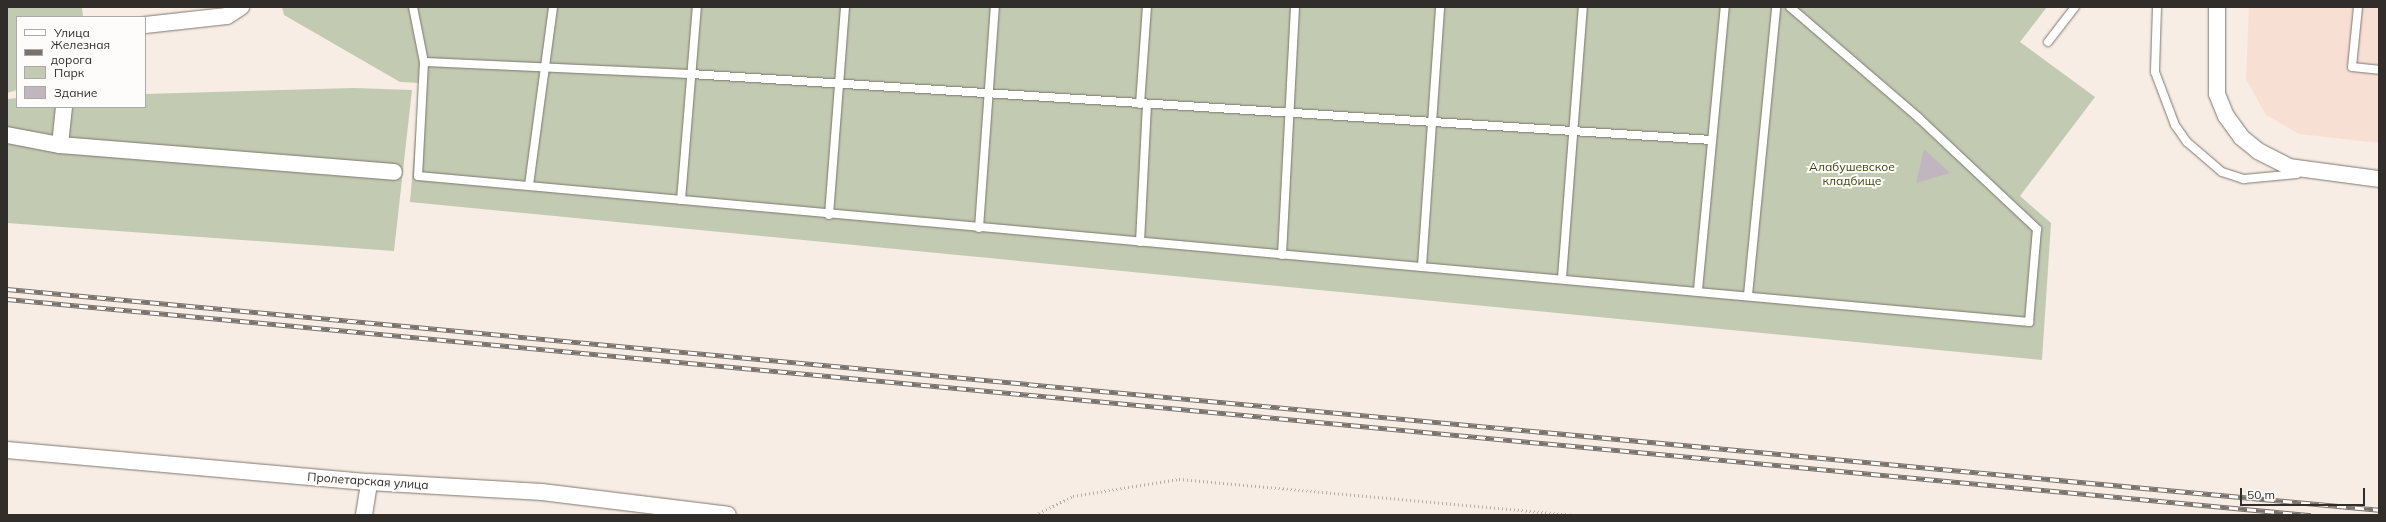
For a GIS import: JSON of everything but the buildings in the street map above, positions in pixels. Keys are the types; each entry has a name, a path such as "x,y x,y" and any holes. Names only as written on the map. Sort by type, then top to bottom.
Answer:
{"street":[{"path":"146,25 226,16 241,7"},
{"path":"2217,7 2217,94 2226,116 2241,137 2272,160 2312,172 2379,179"},
{"path":"60,146 64,108"},
{"path":"7,135 60,146 394,172"},
{"name":"Пролетарская улица","path":"7,450 369,482 542,492 728,515"},
{"path":"364,515 369,482"}],"lane":[{"path":"413,7 424,62 418,176 529,185 829,215 1698,290 2029,322 2037,229 1936,134 1790,7"},
{"path":"529,185 553,7"},
{"path":"681,200 697,7"},
{"path":"829,215 845,7"},
{"path":"979,228 988,94 996,7"},
{"path":"1140,242 1147,7"},
{"path":"1282,255 1295,7"},
{"path":"1422,266 1440,7"},
{"path":"1562,278 1572,132 1583,7"},
{"path":"1698,290 1725,7"},
{"path":"1748,295 1776,7"},
{"path":"2048,42 2075,7"},
{"path":"2157,7 2156,72 2175,125 2187,142 2222,172 2244,179 2312,172"},
{"path":"2358,7 2352,67 2379,70"},
{"path":"424,62 545,65 1712,140"}],"path":[{"path":"1035,515 1073,496 1180,479 1574,515"}],"shaded area":[{"path":"2249,7 2379,7 2379,143 2299,134 2266,115 2246,79"}],"green space":[{"path":"7,7 82,7 83,16 16,16 16,90 7,93"},
{"name":"Алабушевское кладбище","path":"282,7 2047,7 2020,42 2095,97 2020,196 2051,223 2042,360 410,202 420,83 400,82 284,15"},
{"path":"354,88 412,90 394,251 7,223 7,99 16,98 16,108 146,108 146,94"}],"railway":[{"path":"7,289 2379,510"},
{"path":"7,299 2311,515"}]}
